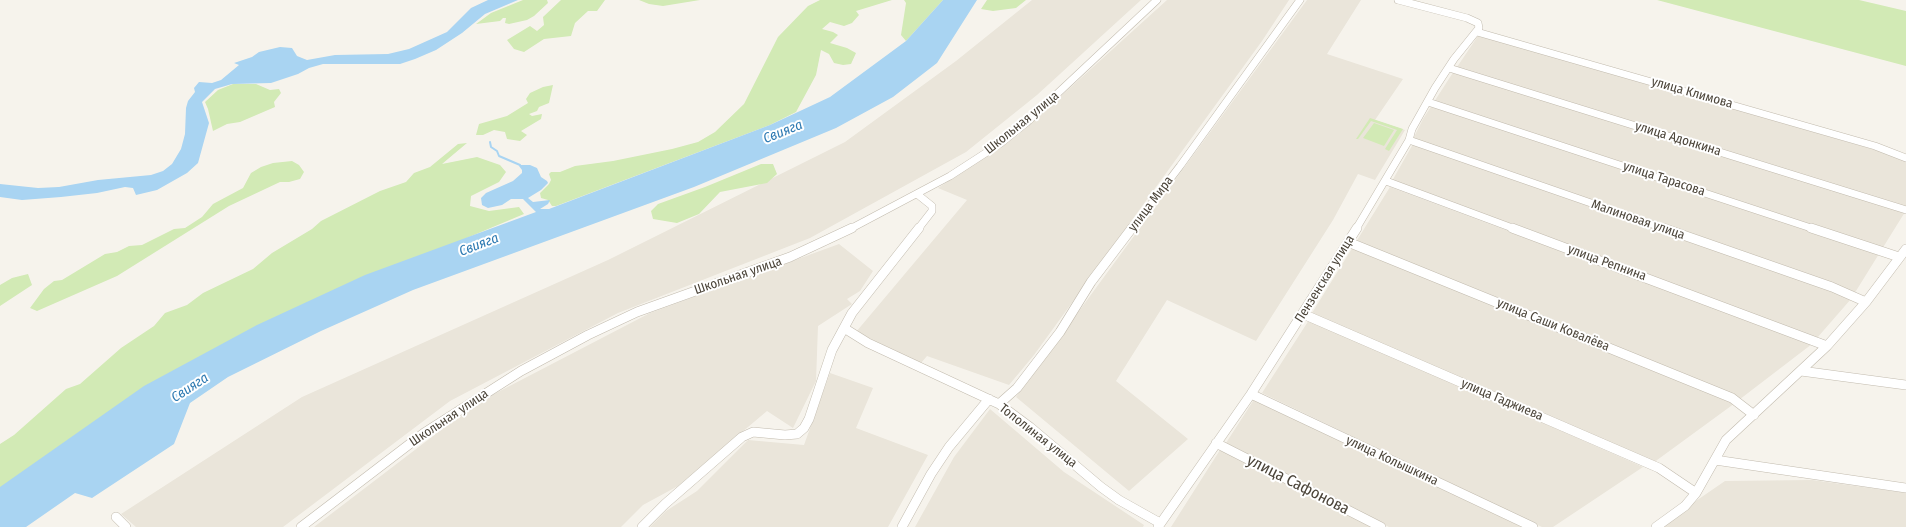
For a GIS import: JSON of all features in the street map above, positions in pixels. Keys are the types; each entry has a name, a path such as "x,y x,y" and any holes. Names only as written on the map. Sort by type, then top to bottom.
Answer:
{"street":[{"name":"Школьная улица","path":"301,527 424,433 521,371 588,334 636,312 790,257 834,238 950,176 1000,143 1026,123 1158,0"},
{"name":"улица Мира","path":"999,404 1017,388 1060,332 1091,282 1180,166 1300,0"},
{"name":"улица Климова","path":"1398,0 1467,18 1477,27 1875,146 1906,158"},
{"name":"Пензенская улица","path":"1159,525 1251,394 1303,314 1386,181 1409,140 1412,128 1454,59 1477,27"},
{"name":"улица Адонкина","path":"1449,68 1906,210"},
{"name":"улица Тарасова","path":"1428,102 1899,258"},
{"name":"Малиновая улица","path":"1409,140 1832,287 1866,302"},
{"name":"улица Репнина","path":"1386,181 1827,346"},
{"path":"642,527 665,504 742,437 752,432 785,435 797,434 804,428 809,419 832,350 852,313 932,211 932,206 917,194"},
{"name":"улица Саши Ковалёва","path":"1348,242 1732,398 1754,415"},
{"path":"1656,527 1674,516 1696,492 1726,440 1827,346 1866,302 1906,249"},
{"name":"улица Гаджиева","path":"1303,314 1659,468 1696,492"},
{"name":"Тополиная улица","path":"844,328 868,343 999,404 1030,427 1101,487 1159,525"},
{"path":"1801,370 1906,385"},
{"name":"улица Колышкина","path":"1251,394 1534,527"},
{"path":"902,527 931,474 949,447 989,399"},
{"name":"улица Сафонова","path":"1216,443 1381,527"},
{"path":"1715,460 1906,488"},
{"path":"116,517 126,527"}],"shaded area":[{"path":"1032,0 1141,0 1037,95 966,152 810,238 618,313 450,401 283,527 136,527 121,514 302,397 608,260 845,142 956,61"},
{"path":"1167,0 1289,0 1262,41 1034,355 1009,385 927,356 921,363 856,332 967,200 938,188 1018,135"},
{"path":"1307,0 1361,0 1327,54 1403,79 1375,120 1405,130 1375,180 1358,174 1333,220 1256,341 1167,300 1116,381 1188,439 1129,491 1016,397"},
{"path":"1482,35 1899,157 1906,162 1906,209 1457,67 1478,36"},
{"path":"1454,71 1905,212 1851,299 1817,338 1392,181 1413,144 1413,139 1423,119"},
{"path":"1390,187 1812,344 1653,463 1312,313"},
{"path":"839,244 873,271 860,291 847,299 852,304 818,326 816,381 793,428 767,411 678,486 643,505 621,527 314,527 475,404 650,313"},
{"path":"1309,320 1643,467 1553,527 1542,527 1262,393"},
{"path":"830,373 873,388 856,428 928,455 888,527 650,527 666,511 697,491 748,440 804,445"},
{"path":"1255,398 1522,527 1389,527 1226,443"},
{"path":"990,409 1064,472 1144,525 1143,527 915,527 954,457"},
{"path":"1220,450 1374,527 1171,527"},
{"path":"1812,480 1906,493 1906,527 1658,527 1725,481"}],"green space":[{"path":"523,0 547,0 548,3 534,16 527,20 509,24 505,23 506,18 503,18 500,21 476,24 491,13"},
{"path":"561,0 605,0 597,11 588,11 575,23 571,36 544,39 524,52 514,49 507,40 530,26 537,31 544,25 543,17"},
{"path":"639,0 700,0 663,6 649,4"},
{"path":"820,0 892,0 856,11 859,15 852,23 844,26 830,22 822,29 838,35 830,43 847,48 856,53 851,64 843,65 834,63 829,54 821,50 816,75 796,112 770,125 556,206 552,206 548,200 541,198 540,193 551,180 549,174 551,172 560,172 575,166 613,161 672,149 698,142 715,132 744,104 778,37 808,6"},
{"path":"904,0 943,0 906,41 901,35 906,3"},
{"path":"987,0 1026,0 1016,8 993,11 981,9"},
{"path":"1657,0 1859,0 1906,11 1906,66"},
{"path":"233,84 256,84 270,90 279,89 281,93 274,102 275,107 240,122 227,124 213,131 205,102 218,90"},
{"path":"553,85 549,103 539,107 537,111 529,114 532,116 542,114 541,119 521,131 527,135 520,141 507,139 505,132 494,130 483,135 476,135 479,124 507,116 528,103 526,99 530,93 543,87"},
{"path":"1370,118 1403,129 1389,151 1385,149 1397,130 1371,121 1358,139 1356,139"},
{"path":"1374,123 1394,130 1384,146 1363,138"},
{"path":"467,143 442,164 477,157 500,165 506,172 499,182 471,196 470,206 489,211 519,207 524,214 314,302 0,493 0,444 14,435 66,389 80,384 121,348 154,326 165,313 187,305 203,293 253,269 272,253 312,229 321,221 380,191 406,182 414,173 430,167 458,144"},
{"path":"292,161 299,165 304,172 300,179 289,182 280,182 229,206 117,276 37,311 30,308 44,289 54,281 62,280 105,254 117,252 129,246 142,245 174,229 185,228 202,217 213,204 243,188 251,173 261,167 273,163"},
{"path":"761,164 773,164 777,174 767,183 720,192 699,214 677,223 653,219 651,211 658,204"},
{"path":"28,274 32,285 0,306 0,285 12,278"}],"water":[{"path":"488,0 518,0 485,14 462,33 436,50 400,64 323,64 271,83 232,84 215,89 202,102 209,123 198,163 187,173 157,190 136,195 133,188 125,187 97,193 61,197 22,200 0,197 0,184 38,188 59,187 98,180 151,175 163,171 172,164 181,149 185,134 186,108 188,101 195,92 194,88 199,82 212,83 221,80 239,65 234,63 252,57 259,52 280,47 292,48 297,56 307,60 335,55 388,54 409,49 447,32 471,8"},
{"name":"Свияга","path":"943,0 977,0 937,63 893,97 836,128 694,187 413,290 321,331 228,377 190,403 174,444 92,498 75,493 26,527 0,527 0,487 144,386 257,325 365,275 536,212 523,199 511,199 502,205 488,208 482,205 481,198 486,193 513,181 522,173 519,166 520,165 530,165 537,168 541,177 547,181 548,183 541,190 528,198 533,202 550,200 548,204 540,209 549,209 770,125 830,97 906,41"}],"waterway":[{"path":"490,142 491,147 497,151 499,156 520,165"}]}
